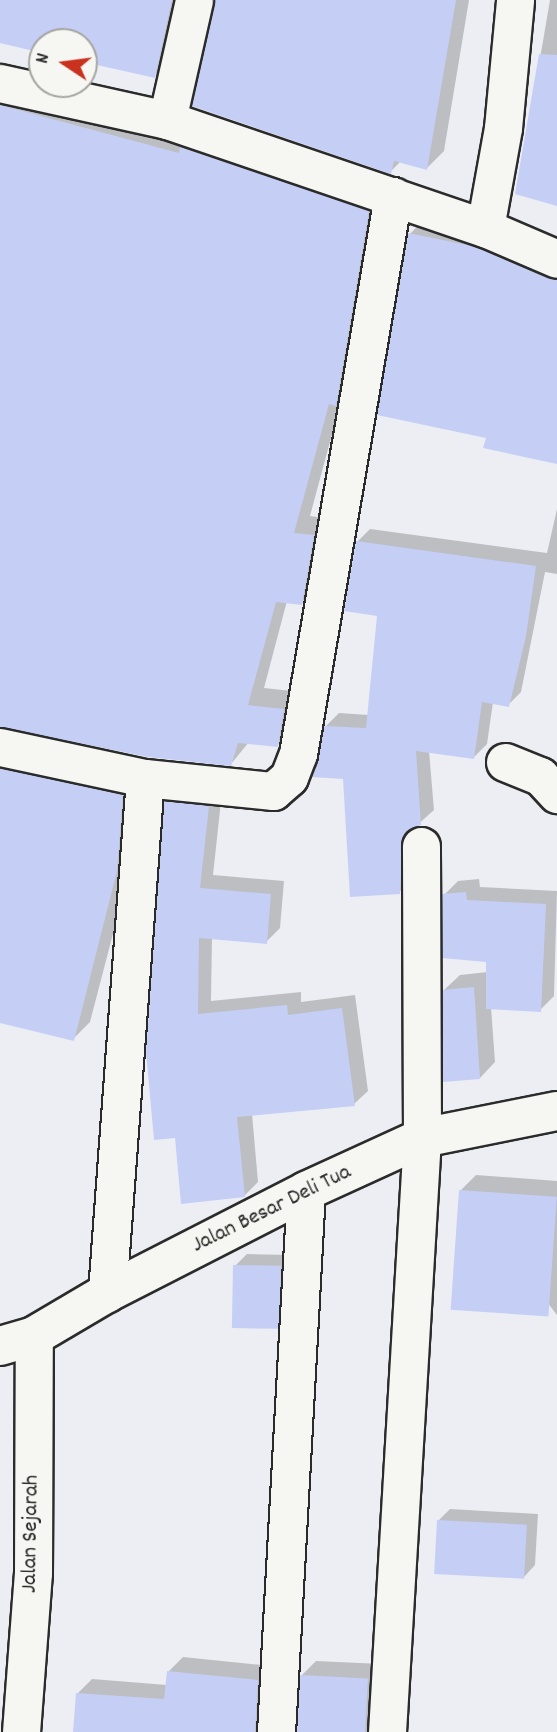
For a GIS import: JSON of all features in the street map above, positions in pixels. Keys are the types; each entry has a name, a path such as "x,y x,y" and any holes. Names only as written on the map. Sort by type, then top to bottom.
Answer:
{"main road":[{"name":"Jalan Besar Deli Tua","path":"17,1341 306,1191 422,1138 557,1111"}],"street":[{"path":"167,120 194,0"},
{"path":"485,228 503,128 515,0"},
{"path":"0,83 167,120 485,228 557,259"},
{"path":"0,747 145,778 273,790 289,777 298,754 393,196"},
{"path":"505,762 540,776 557,794"},
{"path":"107,1293 145,778"},
{"path":"387,1732 422,1138 421,846"},
{"path":"276,1732 306,1191"},
{"name":"Jalan Sejarah","path":"17,1341 33,1573 21,1732"}],"building":[{"path":"0,0 172,0 155,78 98,65 98,28 28,28 28,50 0,43"},
{"path":"214,0 456,0 427,170 394,161 391,174 192,106"},
{"path":"539,54 557,55 557,206 515,194"},
{"path":"0,105 179,153 180,147 369,211 336,406 329,404 294,533 314,535 302,605 276,602 248,705 284,709 278,747 238,743 231,766 148,757 0,727"},
{"path":"408,233 477,247 557,280 557,464 483,448 486,438 377,415"},
{"path":"356,541 536,566 526,636 509,707 482,702 474,759 416,751 421,825 403,836 400,894 350,897 343,779 311,777 324,726 366,728 377,616 344,611"},
{"path":"0,768 123,795 117,871 74,1041 0,1023"},
{"path":"164,801 209,806 200,888 271,894 267,944 199,938 198,1014 287,1005 288,1015 342,1008 355,1106 237,1117 245,1197 181,1204 175,1138 154,1140 146,1052"},
{"path":"466,892 467,900 546,904 541,1012 486,1009 486,962 442,958 442,894"},
{"path":"474,987 480,1079 443,1082 442,990"},
{"path":"459,1190 557,1197 548,1317 451,1310"},
{"path":"233,1265 281,1266 280,1329 232,1328"},
{"path":"437,1520 527,1525 524,1579 434,1574"},
{"path":"167,1671 258,1680 255,1732 73,1732 76,1693 164,1699"},
{"path":"300,1675 368,1679 365,1732 297,1732"}]}
